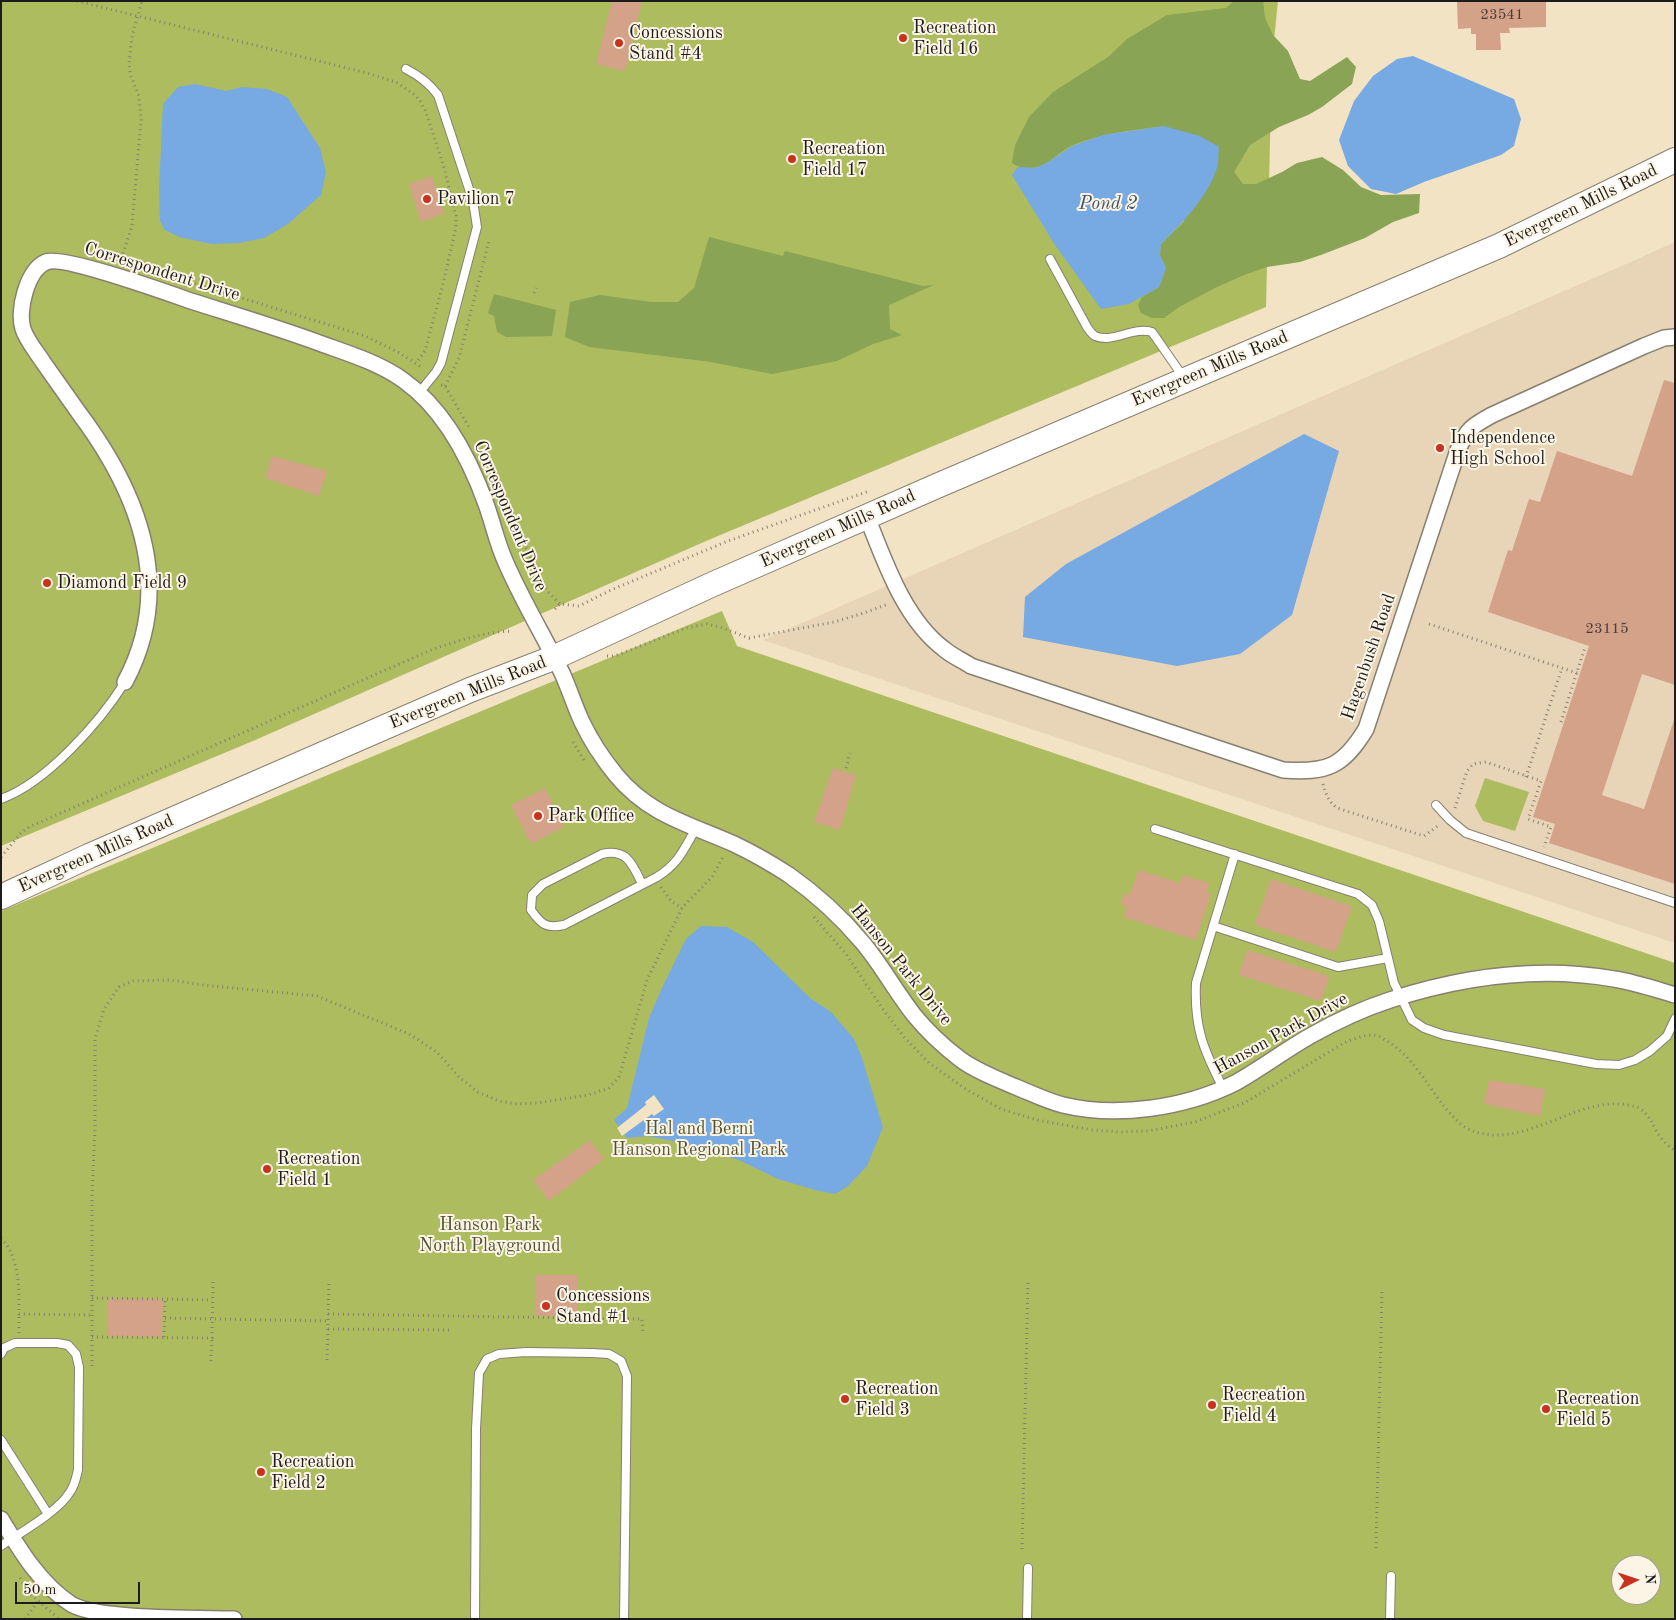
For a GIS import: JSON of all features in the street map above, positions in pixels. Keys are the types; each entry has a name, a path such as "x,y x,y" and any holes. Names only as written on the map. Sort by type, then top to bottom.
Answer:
{"main road":[{"name":"Evergreen Mills Road","path":"1,897 89,856 470,690 553,658 711,585 939,485 1499,246 1675,160"}],"street":[{"name":"Correspondent Drive","path":"125,682 139,648 146,624 149,604 150,582 143,539 127,490 109,456 59,386 23,330 21,318 26,290 33,274 43,263 53,260 62,261 258,321 366,360 399,377 419,393 452,431 486,504 506,564 553,658"},
{"name":"Hagenbush Road","path":"867,517 893,582 918,622 944,649 971,666 1283,770 1307,772 1342,760 1356,746 1366,729 1465,433 1492,415 1644,346 1664,338 1675,337"},
{"name":"Hanson Park Drive","path":"553,658 564,676 583,723 600,753 618,779 639,798 656,810 695,830 730,842 788,875 817,897 862,942 913,1014 931,1034 966,1063 1003,1082 1062,1105 1121,1111 1156,1108 1208,1095 1238,1081 1340,1020 1400,997 1458,982 1498,976 1575,975 1614,979 1675,995"},
{"path":"1,1519 7,1542 43,1581 72,1605 82,1610 115,1615 234,1619"}],"lane":[{"path":"406,69 430,84 438,95 473,201 477,228 441,362 436,372 419,393"},
{"path":"1050,259 1087,327 1094,336 1107,338 1142,329 1152,332 1185,380"},
{"path":"1,798 33,782 61,759 91,727 125,682"},
{"path":"1436,805 1447,818 1466,833 1675,903"},
{"path":"1155,829 1358,894 1372,905 1379,921 1394,983 1400,997 1412,1020 1424,1028 1444,1034 1596,1064 1618,1065 1635,1060 1650,1050 1667,1036 1675,1019"},
{"path":"642,884 631,861 620,854 610,852 602,854 543,884 532,895 531,910 540,922 553,928 564,925 657,877 670,869 680,857 695,830"},
{"path":"1223,1088 1203,1046 1196,1021 1196,983 1236,854"},
{"path":"1214,926 1338,967 1388,958"},
{"path":"1,1354 4,1348 15,1343 57,1343 68,1346 76,1354 79,1367 78,1470 75,1482 59,1506 7,1542"},
{"path":"474,1619 478,1372 487,1359 499,1354 526,1352 609,1354 621,1361 624,1368 628,1387 624,1619"},
{"path":"1,1440 48,1514"},
{"path":"1027,1619 1028,1568"},
{"path":"1390,1619 1391,1576"}],"path":[{"path":"77,1 367,72 396,82 415,95 426,112 443,164 456,216 453,240 443,284 425,351 416,363"},
{"path":"116,278 132,226 141,120 139,96 130,74 129,63 132,36 142,1"},
{"path":"453,240 462,244"},
{"path":"445,386 460,358 489,241"},
{"path":"534,293 536,288"},
{"path":"555,609 560,604 576,606 586,603 611,590 728,541 869,491"},
{"path":"606,656 615,656 686,628 707,624 720,626 749,638 834,622 864,614 889,604"},
{"path":"1429,624 1577,673"},
{"path":"1,857 29,826 431,650 466,639 512,631"},
{"path":"1560,722 1585,647"},
{"path":"1526,776 1562,668"},
{"path":"569,734 588,766"},
{"path":"846,768 850,753"},
{"path":"1323,784 1330,803 1337,808 1424,836 1454,813 1468,771 1473,764 1486,762 1541,781 1528,819 1551,826 1541,858"},
{"path":"716,854 730,860"},
{"path":"92,1368 92,1202 95,1039 104,1009 119,987 132,982 171,980 202,985 317,996 410,1034 437,1052 459,1077 478,1092 499,1101 517,1104 559,1100 598,1092 609,1088 618,1077 647,980 682,908 712,876 723,857"},
{"path":"657,877 671,901 682,908"},
{"path":"809,911 846,954 882,1008 904,1036 930,1063 964,1088 1001,1109 1024,1116 1067,1126 1119,1132 1148,1131 1195,1122 1246,1102 1344,1042 1361,1036 1378,1036 1399,1048 1456,1120 1466,1127 1479,1132 1497,1134 1518,1132 1561,1119 1593,1106 1622,1104 1638,1107 1651,1118 1657,1132 1667,1145 1675,1151"},
{"path":"1,1238 9,1249 19,1279 19,1343"},
{"path":"211,1360 213,1279"},
{"path":"328,1360 330,1282"},
{"path":"1022,1549 1028,1282"},
{"path":"1376,1548 1382,1290"},
{"path":"92,1298 212,1300"},
{"path":"164,1338 165,1298"},
{"path":"19,1314 92,1315"},
{"path":"328,1314 642,1320 643,1335"},
{"path":"165,1318 328,1321"},
{"path":"328,1329 452,1330"},
{"path":"92,1337 212,1338"},
{"path":"25,1619 38,1601"}],"shaded area":[{"name":"Independence High School","path":"1675,242 1675,943 763,640 1633,261"}],"green space":[{"path":"1,1 1278,1 1272,60 1266,307 706,541 253,741 1,846"},
{"path":"1234,1 1263,1 1265,18 1273,35 1288,51 1300,79 1310,81 1347,57 1356,67 1352,84 1322,107 1279,127 1250,145 1234,172 1243,184 1256,184 1297,163 1322,157 1343,170 1361,187 1381,195 1420,194 1419,213 1393,222 1365,238 1321,255 1300,262 1267,267 1244,275 1179,307 1164,318 1152,318 1141,313 1138,305 1142,297 1159,287 1166,268 1160,255 1161,244 1184,222 1164,126 1118,132 1084,141 1073,145 1047,163 1034,168 1021,167 1012,163 1015,145 1029,117 1053,92 1108,57 1127,39 1167,15 1226,8"},
{"path":"709,237 783,256 785,251 923,286 934,285 889,305 890,329 902,335 873,344 837,361 772,374 711,362 589,347 565,337 570,302 600,295 651,302 678,302 694,288"},
{"path":"494,294 556,310 552,336 506,337 497,332 494,316 488,313"},
{"name":"Hal and Berni Hanson Regional Park","path":"722,611 737,646 1675,963 1675,1619 1,1619 1,911"},
{"path":"1485,778 1529,792 1515,831 1483,821 1475,806"}],"water":[{"path":"1413,56 1514,99 1521,119 1514,146 1501,155 1396,194 1371,189 1348,166 1339,140 1354,101 1373,76 1397,59"},
{"path":"195,84 226,91 242,87 267,89 287,97 320,148 326,172 321,195 288,224 264,238 239,243 212,244 179,237 165,230 160,221 159,189 163,104 178,87"},
{"name":"Pond 2","path":"1164,126 1200,136 1219,147 1215,174 1195,207 1161,244 1160,255 1166,268 1159,287 1129,304 1101,309 1055,245 1012,175 1018,167 1035,168 1047,163 1072,146 1103,135"},
{"path":"1304,434 1339,451 1292,615 1240,654 1177,666 1023,637 1025,597 1066,564"},
{"path":"701,926 727,927 753,942 810,998 831,1012 854,1039 862,1058 883,1127 867,1166 848,1186 835,1194 778,1179 739,1160 673,1141 648,1136 627,1138 614,1120 627,1108 649,1018 662,988 686,939"}],"pier":[{"path":"654,1095 664,1109 654,1116 652,1114 622,1136 617,1128 646,1105 645,1102"}],"building":[{"path":"612,1 642,1 625,71 596,64"},
{"path":"1546,1 1546,27 1509,28 1510,33 1500,33 1501,50 1476,50 1476,34 1471,34 1471,28 1458,29 1457,2"},
{"name":"Pavilion 7","path":"432,176 444,214 421,222 409,184"},
{"name":"Independence High School","path":"1664,380 1675,383 1675,685 1642,674 1602,795 1644,809 1675,717 1675,884 1549,843 1555,824 1533,817 1589,646 1488,612 1508,550 1512,551 1529,499 1540,502 1557,451 1632,476"},
{"path":"272,456 327,471 319,496 265,478"},
{"path":"833,768 856,775 840,830 814,822"},
{"name":"Park Office","path":"545,788 564,827 531,844 511,805"},
{"path":"1138,870 1180,883 1183,875 1209,883 1206,892 1211,894 1196,940 1123,917 1127,907 1121,905 1124,893 1130,895"},
{"path":"1271,879 1352,906 1336,952 1255,925"},
{"path":"1247,950 1329,976 1321,1001 1239,975"},
{"path":"1489,1080 1545,1089 1540,1116 1484,1104"},
{"path":"590,1140 604,1159 549,1201 533,1180"},
{"path":"535,1275 577,1275 577,1316 535,1316"},
{"path":"108,1299 163,1299 162,1337 108,1336"}],"place":[{"name":"Recreation Field 16","path":"903,38"},
{"name":"Concessions Stand #4","path":"619,43"},
{"name":"Recreation Field 17","path":"792,159"},
{"name":"Pavilion 7","path":"427,199"},
{"name":"Independence High School","path":"1440,448"},
{"name":"Diamond Field 9","path":"47,583"},
{"name":"Park Office","path":"538,816"},
{"name":"Recreation Field 1","path":"267,1169"},
{"name":"Concessions Stand #1","path":"546,1306"},
{"name":"Recreation Field 3","path":"845,1399"},
{"name":"Recreation Field 4","path":"1212,1405"},
{"name":"Recreation Field 5","path":"1546,1409"},
{"name":"Recreation Field 2","path":"261,1472"}],"park label":[{"name":"Hanson Park North Playground","path":"490,1235"}]}
